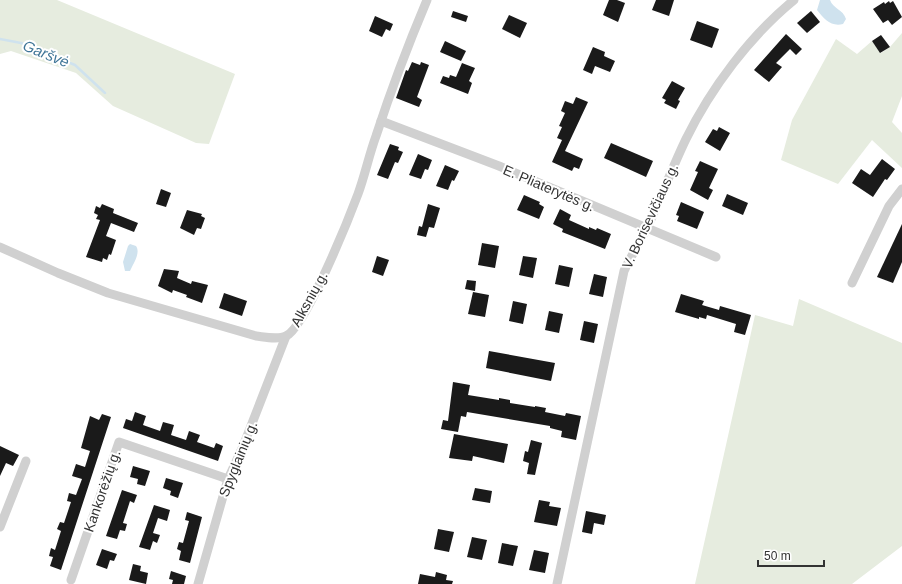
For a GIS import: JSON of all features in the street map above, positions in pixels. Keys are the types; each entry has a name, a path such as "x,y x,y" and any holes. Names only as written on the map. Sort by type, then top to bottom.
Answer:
{"street":[{"name":"Alksnių g.","path":"0,247 108,293 256,336 271,338 286,336 300,323 331,259 359,193 405,52 426,0"},
{"name":"V. Borisevičiaus g.","path":"557,584 624,271 646,228 687,138 712,96 751,41 794,0"},
{"name":"E. Pliaterytės g.","path":"381,122 499,166 716,258"},
{"path":"852,283 889,206 902,189"},
{"name":"Spyglainių g.","path":"198,584 228,479 244,444 286,336"},
{"name":"Kankorėžių g.","path":"71,580 119,442 228,479"},
{"path":"0,527 26,461"}],"shaded area":[{"path":"0,0 57,0 235,74 209,144 196,143 113,106 76,73 11,51 0,54"},
{"path":"902,33 902,96 892,122 902,133 902,168 872,140 838,184 781,160 792,120 836,39 857,54 872,41 881,53 890,47"},
{"path":"799,299 902,343 902,546 852,584 695,584 755,315 793,326"}],"water":[{"path":"820,0 830,0 833,5 843,13 846,19 843,24 839,25 828,22 822,16 817,10"},
{"path":"130,244 136,246 138,252 130,271 125,271 123,262"}],"building":[{"path":"609,0 617,0 625,3 618,22 603,15"},
{"path":"656,0 674,0 669,16 652,10"},
{"path":"889,1 890,3 893,1 902,17 892,25 888,20 883,23 873,9 884,2 885,4"},
{"path":"453,11 468,16 466,22 451,17"},
{"path":"811,11 820,22 807,33 797,23"},
{"path":"509,15 527,23 520,38 502,29"},
{"path":"375,16 393,24 390,31 386,29 382,37 369,31"},
{"path":"697,21 719,29 712,48 690,40"},
{"path":"786,34 802,49 796,55 790,49 776,63 782,67 769,82 754,70"},
{"path":"881,35 890,47 880,53 872,41"},
{"path":"445,41 466,51 461,61 440,52"},
{"path":"593,47 605,52 604,56 615,61 610,72 595,66 592,74 583,70"},
{"path":"412,62 420,65 421,62 429,65 417,97 422,100 419,107 396,98 406,70 408,71"},
{"path":"462,63 475,68 469,81 472,83 468,94 440,83 443,76 449,78 450,75 456,77"},
{"path":"672,81 685,88 678,100 680,101 676,109 664,103 666,100 662,98"},
{"path":"576,97 588,102 565,151 583,159 579,169 574,167 572,171 552,162 562,140 557,138 562,127 559,126 565,113 561,111 565,101 573,104"},
{"path":"719,127 730,133 720,151 705,142 713,129 717,131"},
{"path":"611,143 653,161 646,177 604,158"},
{"path":"390,144 399,147 398,150 403,152 398,163 395,162 388,179 377,175"},
{"path":"418,154 432,160 428,170 425,169 421,179 409,175"},
{"path":"882,159 895,169 887,180 885,179 873,197 852,183 861,169 870,175"},
{"path":"700,161 718,169 709,188 713,190 708,200 690,190 698,172 695,171"},
{"path":"445,165 459,171 454,181 452,180 448,190 436,186"},
{"path":"161,189 171,193 166,207 156,204"},
{"path":"727,194 748,203 743,215 722,206"},
{"path":"524,195 540,202 539,204 544,207 539,219 517,210"},
{"path":"681,202 704,212 697,229 677,221 679,216 676,215"},
{"path":"102,204 114,209 113,213 138,223 134,232 111,223 106,236 116,240 111,255 109,254 107,260 103,258 102,262 86,257 100,220 96,219 98,215 94,213 96,206 100,208"},
{"path":"428,204 440,208 434,228 429,227 426,237 417,235 419,226 422,227"},
{"path":"560,209 571,215 569,220 589,229 589,227 596,230 597,228 611,234 605,249 562,232 563,229 553,224"},
{"path":"187,210 202,214 201,216 205,218 201,229 197,228 194,235 180,228"},
{"path":"902,224 902,262 893,283 877,277"},
{"path":"482,243 499,246 495,268 478,265"},
{"path":"377,256 389,260 383,276 372,272"},
{"path":"523,256 537,258 533,278 519,275"},
{"path":"559,265 573,268 569,287 555,284"},
{"path":"164,269 179,271 177,278 191,284 192,281 208,285 202,303 186,297 187,295 173,290 172,293 158,286"},
{"path":"594,274 607,277 603,297 589,294"},
{"path":"467,280 476,281 475,291 465,289"},
{"path":"473,292 489,295 485,317 468,314"},
{"path":"224,293 247,301 242,316 219,308"},
{"path":"681,294 704,301 702,305 719,310 720,306 751,315 745,335 734,332 736,324 707,315 706,319 699,317 699,319 675,312"},
{"path":"513,301 527,304 523,324 509,321"},
{"path":"549,311 563,314 559,333 545,330"},
{"path":"584,321 598,324 594,343 580,340"},
{"path":"489,351 555,363 551,381 486,368"},
{"path":"453,382 470,385 468,395 499,400 499,398 510,400 510,403 546,408 545,412 565,416 566,413 581,416 576,440 561,437 562,431 550,428 550,426 467,412 466,417 461,416 458,432 441,429 443,420 448,421"},
{"path":"135,412 146,416 143,425 160,431 163,422 174,425 171,435 186,440 189,431 200,435 197,442 214,448 216,443 223,446 218,461 123,428 126,419 132,421"},
{"path":"102,414 111,417 61,570 50,566 53,557 49,556 51,548 55,550 61,531 57,529 60,522 64,523 71,502 67,501 69,493 76,495 82,479 72,476 76,464 85,467 90,451 81,448 90,416 99,420"},
{"path":"454,434 508,444 504,463 473,456 472,461 449,458"},
{"path":"531,440 542,443 535,475 527,474 529,463 523,461 525,451 528,452"},
{"path":"0,446 19,455 13,466 6,463 0,476"},
{"path":"133,466 150,471 145,486 137,484 138,479 130,477"},
{"path":"166,478 183,483 178,498 170,495 171,491 163,488"},
{"path":"475,488 492,491 490,503 472,500"},
{"path":"122,490 137,495 134,503 130,501 123,523 127,524 125,531 120,530 117,539 106,536"},
{"path":"539,500 550,502 549,506 561,508 557,526 534,522"},
{"path":"154,505 170,510 167,521 158,518 153,533 160,535 157,543 153,541 150,550 139,547"},
{"path":"586,511 606,515 604,525 594,523 592,534 582,532"},
{"path":"187,512 202,517 190,563 179,560 181,551 177,549 179,542 183,543 189,521 185,520"},
{"path":"438,529 454,532 449,552 434,549"},
{"path":"472,537 487,540 482,560 467,557"},
{"path":"502,543 518,546 513,566 498,563"},
{"path":"102,549 117,554 114,561 110,560 107,569 96,565"},
{"path":"534,550 549,553 545,573 529,570"},
{"path":"133,564 141,566 140,571 148,573 146,584 129,580"},
{"path":"171,571 186,576 184,584 172,584 173,580 169,579"},
{"path":"436,572 447,575 446,580 453,581 452,584 418,584 420,574 435,577"}],"waterway":[{"name":"Garšvė","path":"0,39 21,43 75,65 105,93"}]}
